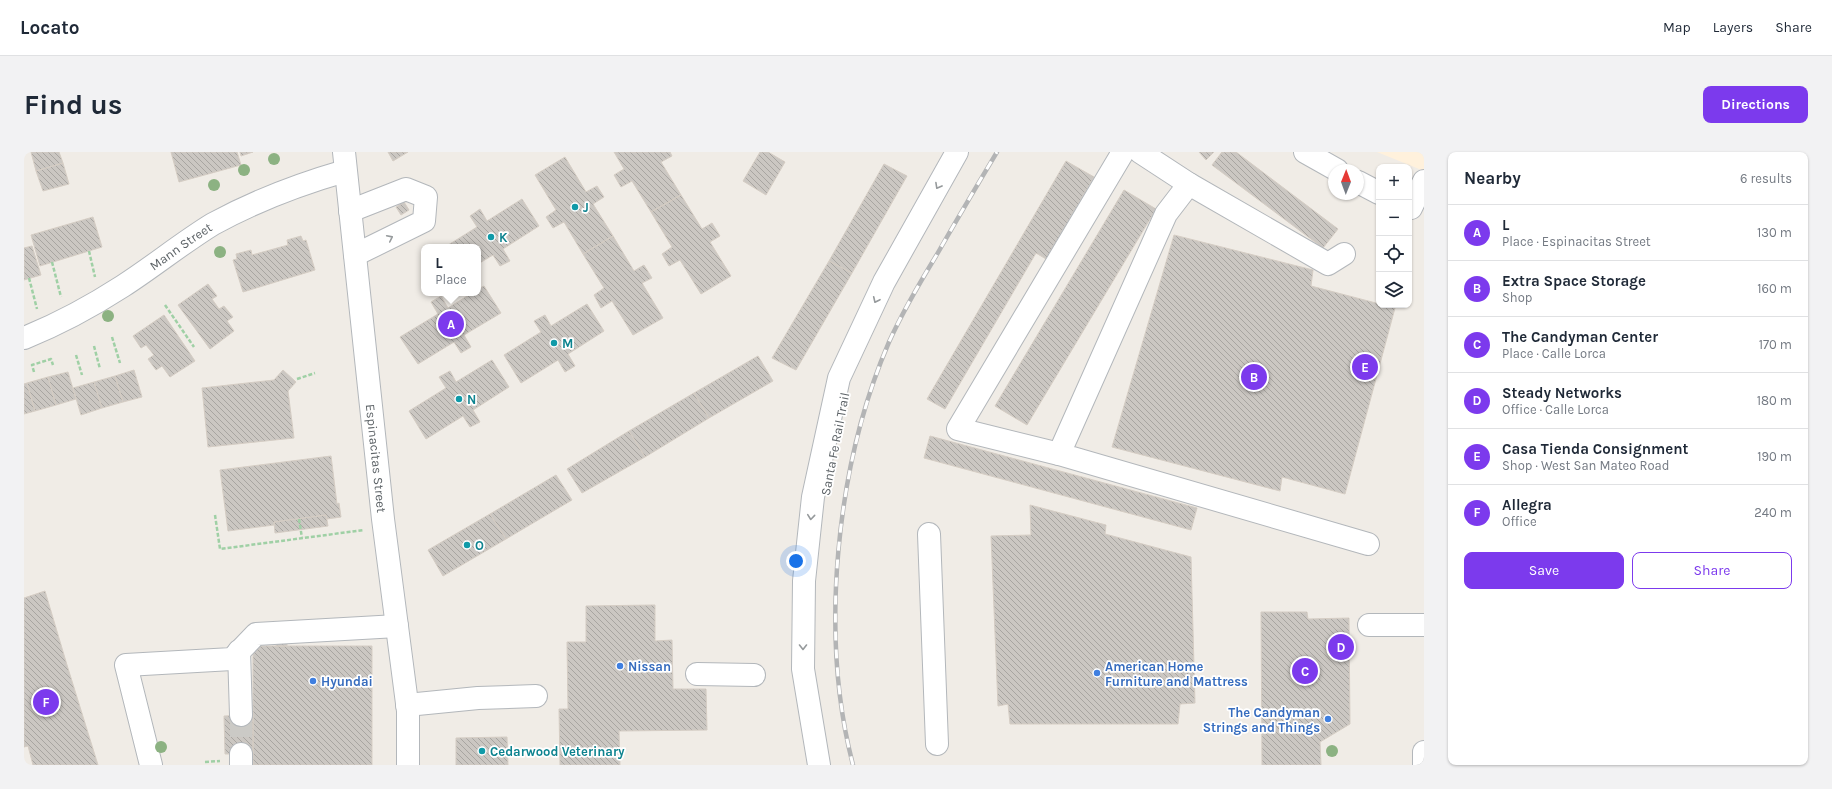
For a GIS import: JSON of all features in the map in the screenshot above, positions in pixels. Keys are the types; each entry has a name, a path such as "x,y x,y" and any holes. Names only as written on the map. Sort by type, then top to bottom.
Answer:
{"street":[{"path":"819,765 803,668 804,581 813,497 839,378 884,282 957,152"},
{"path":"1123,152 958,429 1059,454 1368,544"},
{"path":"1140,152 1189,184 1328,264 1344,254"},
{"path":"1305,152 1328,165"},
{"name":"Espinacitas Street","path":"344,161 383,519 407,704 408,765"},
{"name":"Mann Street","path":"24,338 57,324 101,300 179,246 220,220 291,188 344,161"},
{"path":"1415,210 1424,181"},
{"path":"1059,454 1166,214 1189,184"},
{"path":"1364,185 1376,192"},
{"path":"350,211 406,189 426,197 424,221 355,255"},
{"path":"929,534 937,744"},
{"path":"1369,626 1424,625"},
{"path":"151,765 126,665 232,659 256,634 397,626"},
{"path":"239,651 241,716"},
{"path":"697,674 754,675"},
{"path":"407,704 478,698 536,696"},
{"path":"1424,752 1424,765"}],"path":[{"path":"89,251 95,277"},
{"path":"52,262 61,297"},
{"path":"30,278 37,309"},
{"path":"165,305 194,347"},
{"path":"112,337 120,363"},
{"path":"94,346 100,369"},
{"path":"76,355 82,375"},
{"path":"39,356 41,362"},
{"path":"34,372 32,365 51,359 53,365"},
{"path":"297,379 315,373"},
{"path":"216,515 220,549 367,530"},
{"path":"299,518 302,538"},
{"path":"205,762 236,760"}],"shaded area":[{"path":"1377,152 1424,152 1424,171 1412,166 1412,164 1407,164"}],"building":[{"path":"31,152 59,152 63,163 36,171"},
{"path":"171,152 237,152 241,165 179,182"},
{"path":"240,152 253,152 241,156"},
{"path":"388,152 408,152 393,161"},
{"path":"614,152 670,152 672,156 661,162 681,195 651,212 632,181 621,187 614,175 624,169"},
{"path":"760,152 768,152 785,162 766,195 743,181"},
{"path":"1199,152 1214,152 1206,160"},
{"path":"1222,152 1236,152 1338,229 1323,248 1212,165"},
{"name":"J","path":"565,157 586,192 597,186 604,197 593,204 613,236 583,254 564,222 553,228 546,217 556,210 535,175"},
{"path":"1066,161 1094,177 1046,259 1036,253 945,409 927,399"},
{"path":"63,163 69,184 43,191 36,171"},
{"path":"884,164 907,176 852,273 829,261"},
{"path":"1124,190 1156,209 1027,425 995,406"},
{"path":"681,195 702,229 712,223 720,236 710,242 731,276 701,294 680,260 669,266 662,254 672,247 651,212"},
{"name":"K","path":"522,199 539,226 503,249 510,261 500,266 493,255 481,262 481,244 450,244 477,227 470,216 480,209 487,221"},
{"path":"404,202 409,210 401,215 396,207"},
{"path":"93,217 102,247 40,266 31,235"},
{"path":"1174,235 1313,270 1311,286 1376,303 1376,308 1395,308 1345,494 1282,477 1280,491 1112,447"},
{"path":"301,236 303,241 306,240 315,270 243,292 233,260 237,259 236,254 251,250 252,255 288,245 287,240"},
{"path":"613,236 634,271 644,265 652,278 642,283 663,318 633,335 612,301 601,308 594,295 604,288 583,254"},
{"path":"32,246 41,275 24,280 24,248"},
{"path":"829,261 852,273 796,370 772,358"},
{"path":"208,284 217,296 212,299 219,309 224,306 233,317 227,321 234,331 210,349 178,305"},
{"path":"484,286 501,313 464,335 471,347 461,353 454,342 418,364 400,337 438,314 431,302 441,296 448,308 467,296 481,296 481,288"},
{"name":"M","path":"587,304 604,331 568,354 575,366 565,372 558,360 521,383 504,355 541,332 534,321 545,315 551,326"},
{"path":"164,315 195,361 170,377 162,366 156,370 148,359 154,355 146,345 141,348 133,336"},
{"path":"758,356 773,381 709,418 694,393"},
{"name":"N","path":"492,360 509,387 473,410 480,422 470,427 463,416 426,439 409,411 446,388 439,377 450,371 456,382"},
{"path":"134,370 142,397 123,402 115,376"},
{"path":"283,370 296,382 288,391 294,438 208,447 202,388 274,380"},
{"path":"68,372 76,399 56,405 48,377"},
{"path":"115,376 123,402 102,408 94,382"},
{"path":"48,377 56,405 35,411 27,383"},
{"path":"94,382 102,408 81,415 73,388"},
{"path":"27,383 35,411 24,414 24,384"},
{"path":"694,393 709,418 645,457 629,431"},
{"path":"629,431 645,457 582,493 567,469"},
{"path":"930,436 1197,508 1191,530 924,458"},
{"path":"331,456 337,504 339,503 341,517 327,519 326,515 274,522 274,525 228,531 220,470"},
{"path":"556,475 572,500 506,539 490,514"},
{"path":"1030,505 1106,525 1105,534 1191,557 1195,703 1180,704 1178,724 1010,724 1008,704 998,706 991,536 1031,535"},
{"name":"O","path":"490,514 506,539 443,576 428,550"},
{"path":"326,515 328,526 275,533 274,522"},
{"path":"45,591 98,765 33,765 28,746 24,747 24,598"},
{"name":"Nissan","path":"655,605 655,641 672,640 673,689 706,689 707,730 619,731 620,765 560,765 559,709 568,709 567,642 586,642 586,606"},
{"path":"1261,612 1307,612 1308,619 1349,618 1350,724 1320,742 1321,765 1262,765"},
{"path":"277,642 287,642 287,646 276,646"},
{"name":"Hyundai","path":"253,646 372,646 372,765 253,765"},
{"path":"253,715 253,754 225,754 224,716"},
{"name":"Cedarwood Veterinary","path":"507,737 508,765 456,765 456,738"}],"tunnel":[{"path":"241,715 241,754"}],"railway":[{"path":"853,765 843,715 837,661 835,606 838,551 845,496 856,442 871,390 894,331 917,288 997,152"}],"place":[{"name":"J","path":"575,207"},
{"name":"K","path":"491,237"},
{"name":"L","path":"451,324"},
{"name":"M","path":"554,343"},
{"name":"Casa Tienda Consignment","path":"1365,367"},
{"name":"Extra Space Storage","path":"1254,377"},
{"name":"N","path":"459,399"},
{"name":"O","path":"467,545"},
{"name":"Steady Networks","path":"1341,647"},
{"name":"Nissan","path":"620,666"},
{"name":"The Candyman Center","path":"1305,671"},
{"name":"American Home Furniture and Mattress","path":"1097,673"},
{"name":"Hyundai","path":"313,681"},
{"name":"Allegra","path":"46,702"},
{"name":"The Candyman Strings and Things","path":"1328,719"},
{"name":"Cedarwood Veterinary","path":"482,751"}]}
